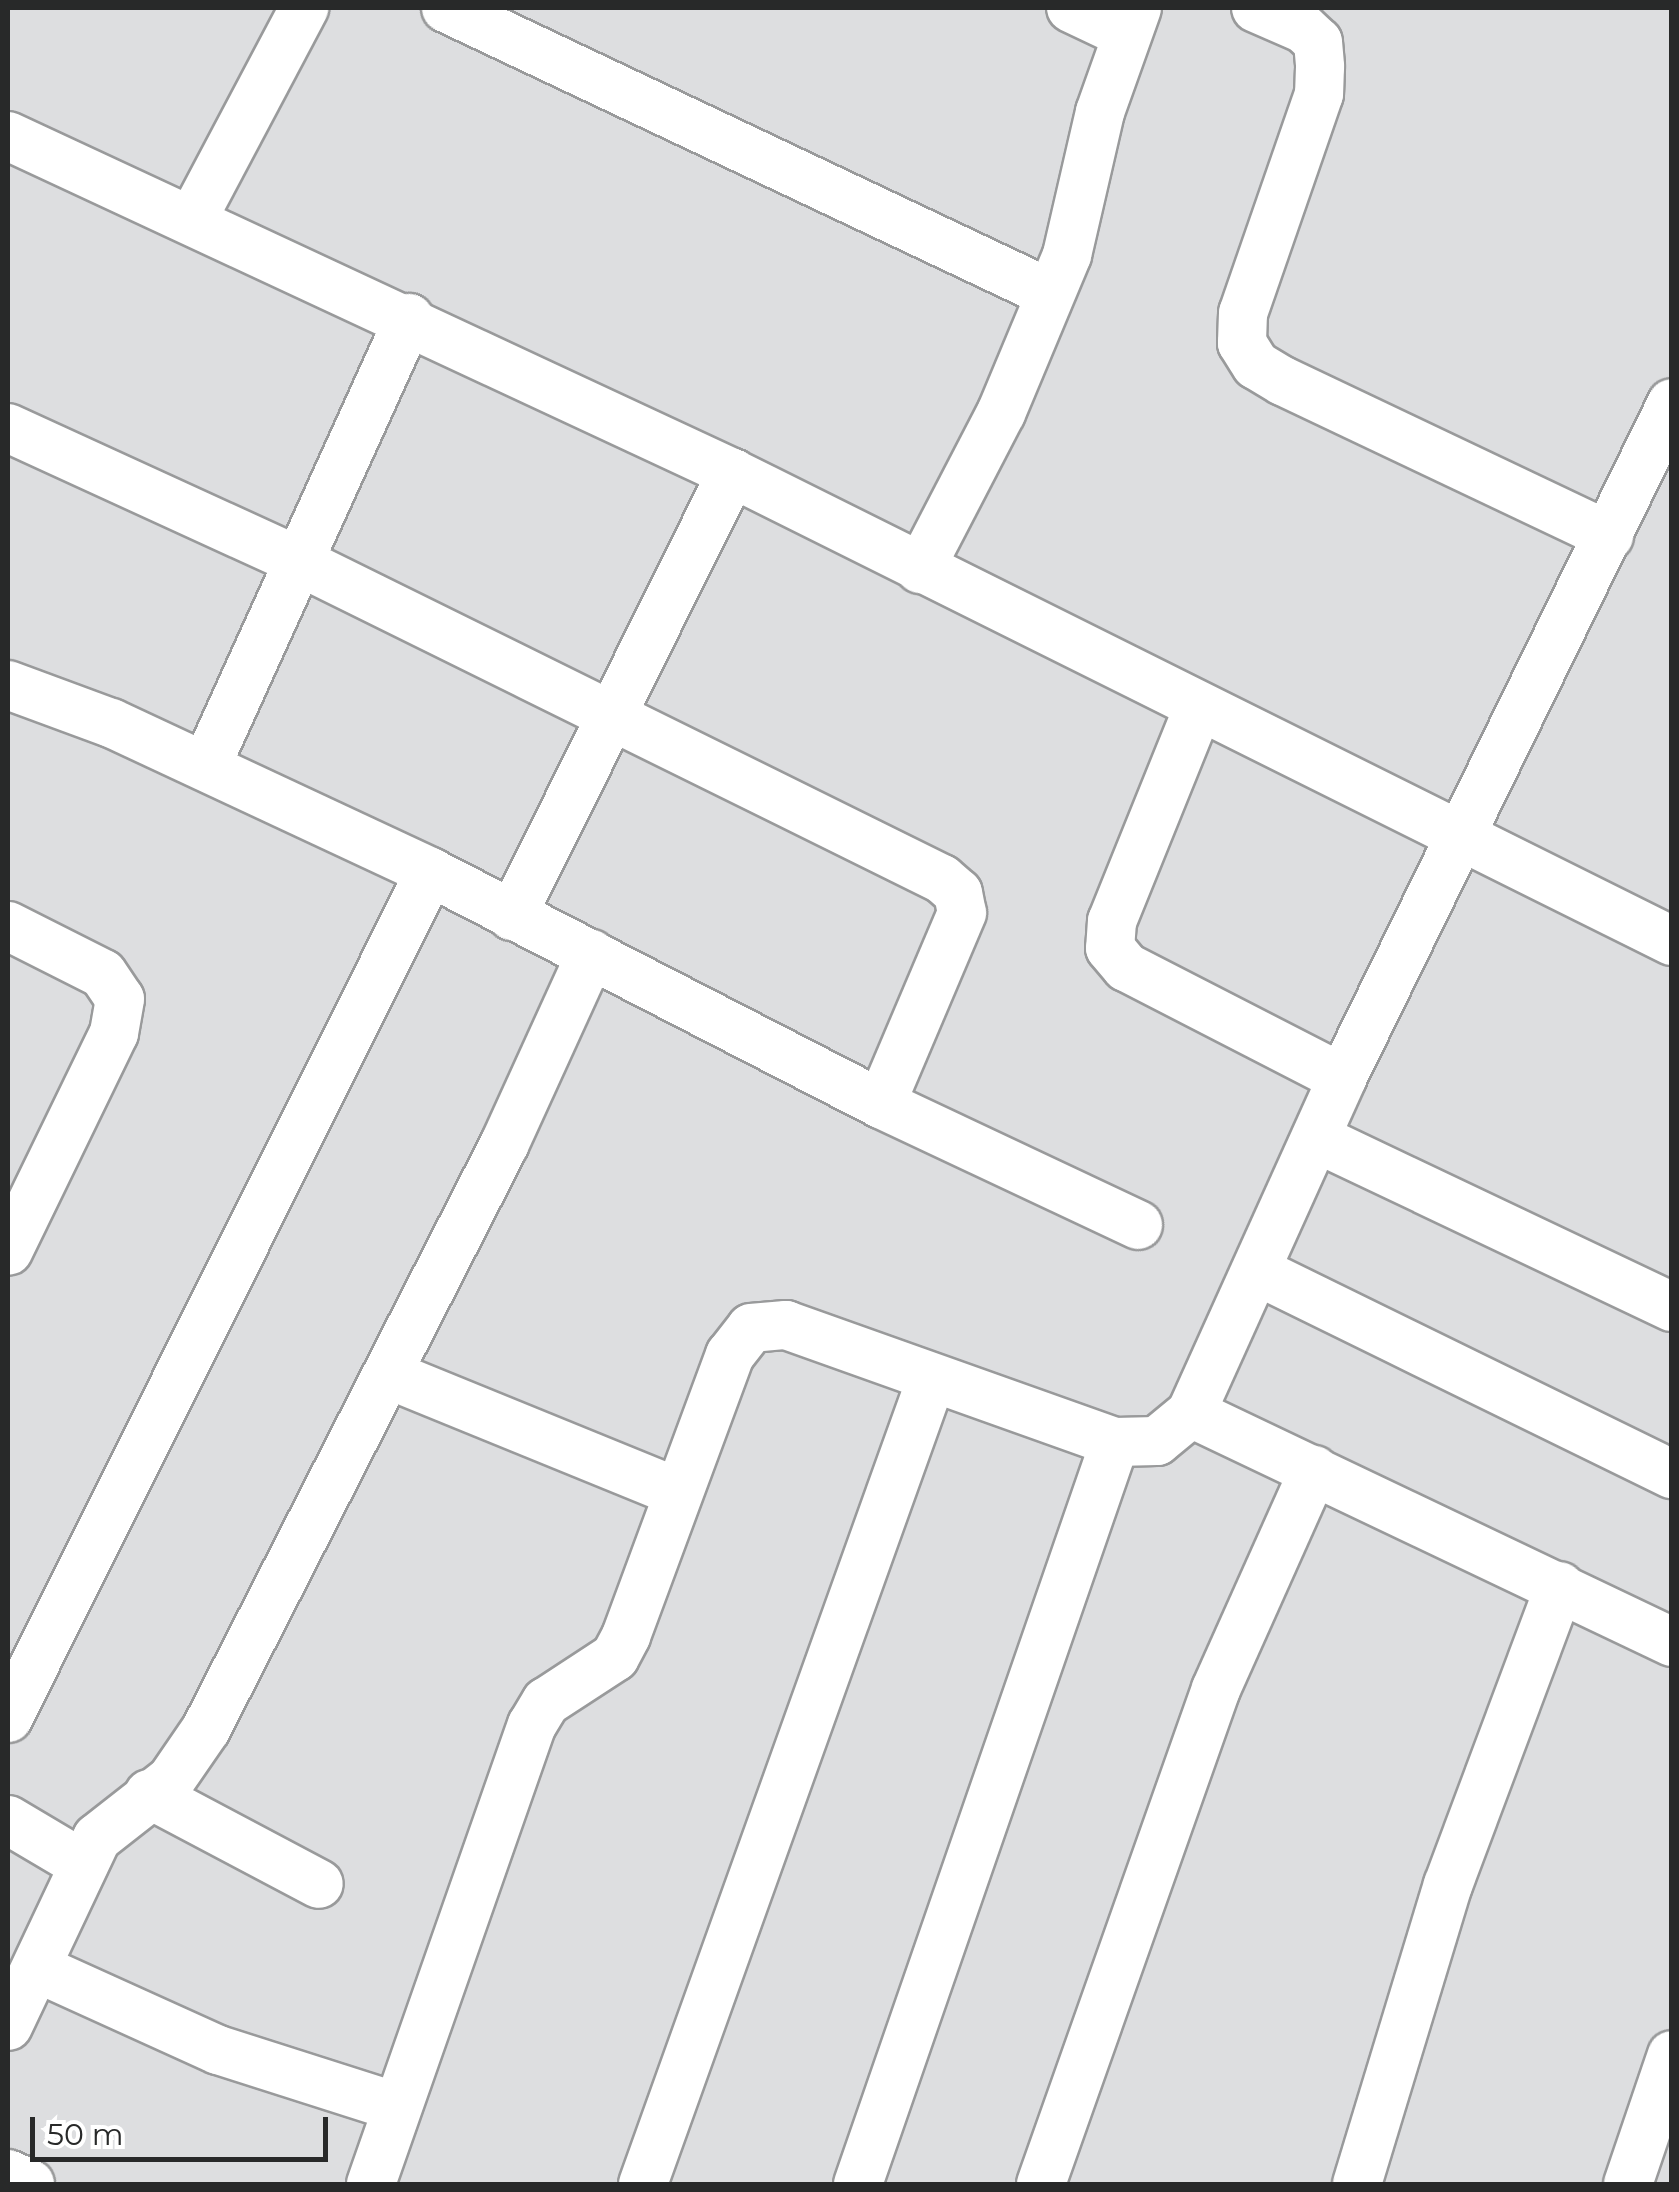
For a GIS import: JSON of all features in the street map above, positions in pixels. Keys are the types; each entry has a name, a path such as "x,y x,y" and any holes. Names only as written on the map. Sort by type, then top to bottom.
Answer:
{"street":[{"path":"194,218 304,8"},
{"path":"446,8 1050,293"},
{"path":"920,570 1001,413 1067,254 1131,20 1071,8"},
{"path":"1256,8 1318,42 1320,80 1243,313 1242,343 1256,365 1608,536"},
{"path":"8,136 194,218 732,473 1196,711 1672,942"},
{"path":"206,766 408,318"},
{"path":"371,2184 532,1725 546,1702 614,1657 730,1355 751,1328 786,1325 1114,1442 1157,1440 1191,1413 1342,1078 1462,843 1672,402"},
{"path":"8,428 609,712 958,893 954,941 881,1104"},
{"path":"512,916 609,712 732,473"},
{"path":"8,685 206,766 430,872 881,1104 1138,1225"},
{"path":"1196,711 1112,921 1110,948 1126,966 1342,1078"},
{"path":"8,1718 430,872"},
{"path":"8,926 103,974 120,999 114,1033 22,1182 8,1251"},
{"path":"8,2026 84,1866 114,1817 172,1780 206,1728 390,1375 591,954"},
{"path":"1316,1138 1672,1306"},
{"path":"1257,1272 1672,1474"},
{"path":"390,1375 676,1492"},
{"path":"643,2184 932,1380"},
{"path":"1191,1413 1672,1642"},
{"path":"858,2184 1114,1442"},
{"path":"1042,2184 1216,1690 1314,1470"},
{"path":"1357,2184 1448,1885 1560,1586"},
{"path":"148,1794 319,1884"},
{"path":"8,1820 84,1866"},
{"path":"37,1968 233,2056 397,2107"},
{"path":"1628,2184 1672,2054"},
{"path":"8,2174 30,2184"}]}
